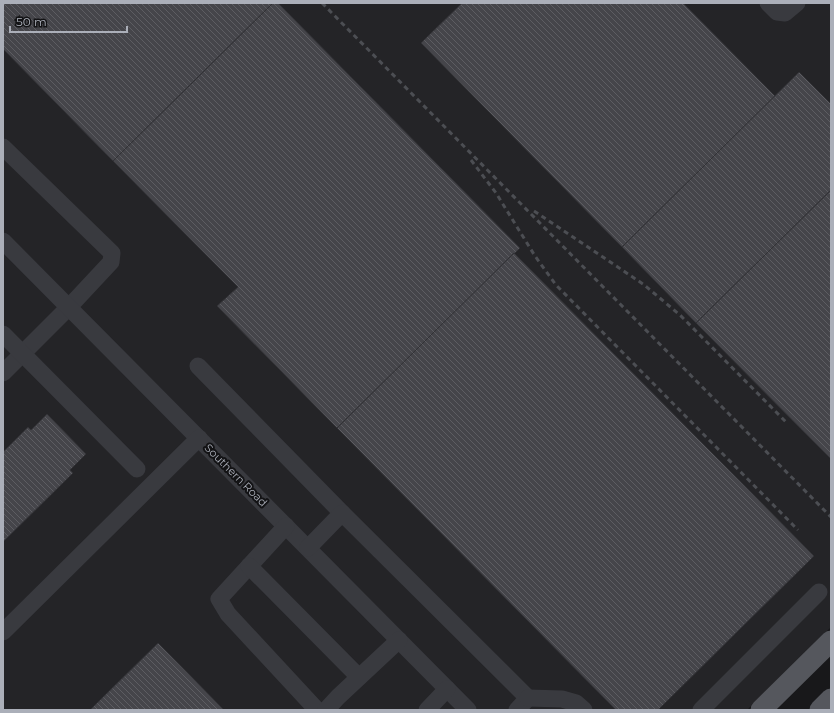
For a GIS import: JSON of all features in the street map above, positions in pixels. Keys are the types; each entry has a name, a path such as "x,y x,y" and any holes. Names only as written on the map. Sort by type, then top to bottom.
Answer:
{"main road":[{"path":"761,710 831,641"},
{"path":"820,710 831,699"}],"street":[{"path":"768,3 777,12 785,13 796,3"},
{"path":"3,147 112,253 111,262 69,307 3,373"},
{"name":"Southern Road","path":"3,240 468,710"},
{"path":"3,334 137,469"},
{"path":"198,366 342,513 523,706 562,699 576,703 584,710"},
{"path":"3,632 199,438"},
{"path":"308,548 342,513"},
{"path":"286,526 219,599 228,614 317,710"},
{"path":"249,566 359,677"},
{"path":"701,710 819,592"},
{"path":"326,710 359,677 400,640"},
{"path":"427,709 447,689"}],"shaded area":[{"path":"3,3 831,3 831,627 747,710 3,710"}],"building":[{"path":"3,3 273,3 113,161 3,49"},
{"path":"273,3 278,3 520,248 337,428 217,306 238,287 113,161"},
{"path":"462,3 683,3 775,96 622,247 421,43"},
{"path":"799,72 831,104 831,190 696,323 622,247"},
{"path":"831,190 831,459 696,323"},
{"path":"514,253 814,556 658,710 616,710 337,428"},
{"path":"47,414 86,454 70,470 73,473 3,542 3,452 28,427 31,430"},
{"path":"158,643 224,710 90,710"}],"railway":[{"path":"322,3 831,517"},
{"path":"471,160 496,193 535,256 556,285 798,530"},
{"path":"534,211 643,284 680,315 786,422"}]}
